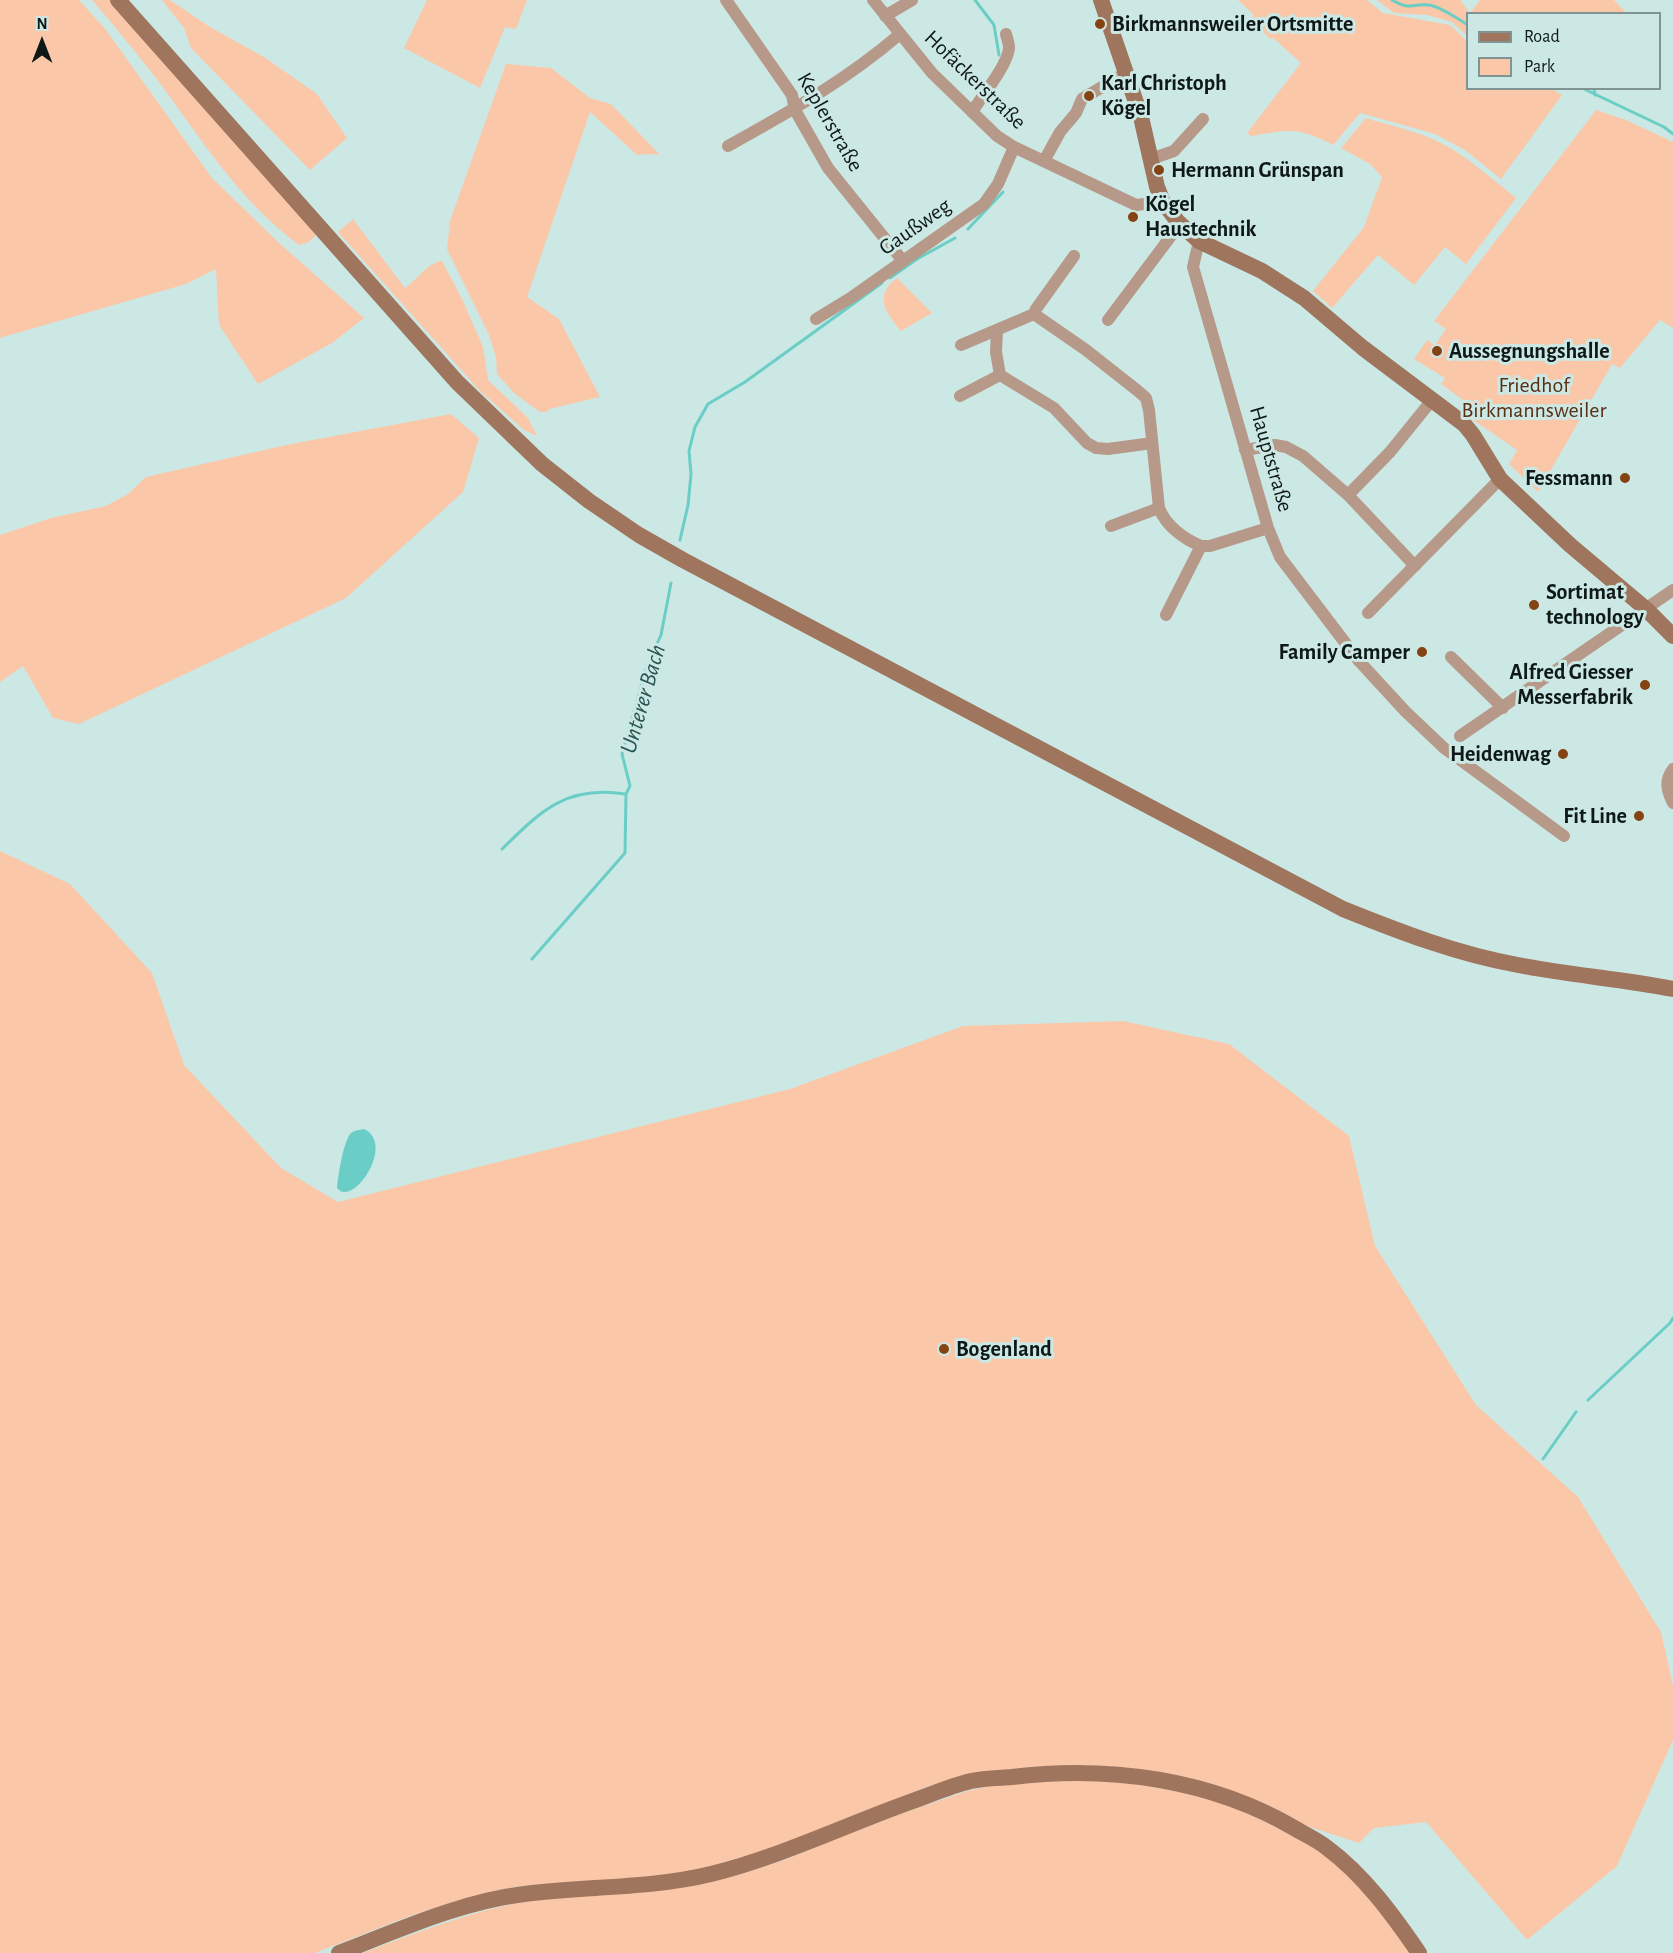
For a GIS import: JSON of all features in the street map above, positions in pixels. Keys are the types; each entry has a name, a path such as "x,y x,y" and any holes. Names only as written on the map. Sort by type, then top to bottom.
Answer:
{"street":[{"path":"118,0 457,382 542,464 589,501 639,535 714,577 1343,909 1425,941 1472,954 1518,965 1673,989"},
{"name":"Keplerstraße","path":"726,0 792,95 795,110 828,168 903,261"},
{"name":"Hofäckerstraße","path":"873,0 932,73 997,136 1014,147 1136,205 1163,202"},
{"path":"885,16 912,0"},
{"path":"1101,0 1141,117 1156,187 1163,202 1180,224 1199,241 1262,271 1304,298 1364,348 1464,424 1500,479 1570,544 1646,609 1673,636"},
{"path":"728,146 795,110 865,64 900,34"},
{"path":"972,112 1008,53 1006,34"},
{"path":"1044,161 1060,132 1076,113 1082,99 1127,72"},
{"path":"1151,159 1174,150 1203,119"},
{"name":"Gaußweg","path":"816,319 984,204 998,184 1014,147"},
{"path":"1108,320 1180,224"},
{"name":"Hauptstraße","path":"1199,241 1193,267 1268,528 1280,557 1359,661 1405,711 1444,748 1564,836"},
{"path":"961,345 1034,314 1074,256"},
{"path":"1034,314 1086,350 1146,398 1159,508 1163,519 1190,542 1201,546 1210,546 1268,528"},
{"path":"997,331 996,352 1000,375 1054,408 1087,443 1096,447 1108,448 1152,443"},
{"path":"960,396 1000,375"},
{"path":"1348,495 1390,452 1432,400"},
{"path":"1245,450 1266,446 1286,447 1303,456 1348,495 1415,566"},
{"path":"1368,613 1500,479"},
{"path":"1111,526 1159,508"},
{"path":"1166,615 1201,546"},
{"path":"1460,736 1673,590"},
{"path":"1451,657 1503,708"},
{"path":"1673,769 1667,780 1667,789 1673,803"},
{"path":"339,1953 434,1917 496,1899 523,1894 646,1885 706,1875 755,1863 881,1813 971,1781 1037,1774 1086,1772 1175,1783 1233,1798 1282,1821 1326,1847 1362,1879 1391,1913 1419,1953"}],"green space":[{"path":"0,0 79,0 106,30 212,178 278,242 364,318 332,343 258,384 219,325 216,269 186,284 0,338"},
{"path":"92,0 112,0 318,233 309,242 299,245 277,228 239,188 156,78"},
{"path":"162,0 170,0 210,27 264,57 317,94 347,138 310,170 191,48 184,28"},
{"path":"427,0 527,0 516,29 505,27 480,88 404,48"},
{"path":"1238,0 1367,0 1383,13 1450,25 1466,40 1466,90 1554,90 1562,95 1501,179 1465,150 1435,134 1360,113 1333,145 1310,135 1293,131 1251,136 1247,133 1301,63 1273,38 1270,39 1251,19 1253,14"},
{"path":"1377,0 1460,0 1469,12 1466,12 1466,35 1452,22 1427,15 1394,13"},
{"path":"1480,0 1614,0 1626,12 1471,12"},
{"path":"506,64 551,68 590,98 611,104 660,155 637,155 590,112 527,297 559,319 600,397 549,409 547,412 540,412 514,393 497,374 496,357 489,335 447,249 450,221"},
{"name":"Friedhof Birkmannsweiler","path":"1596,110 1626,120 1673,142 1673,328 1660,320 1620,368 1612,364 1538,492 1509,464 1517,450 1466,415 1471,406 1441,384 1445,378 1414,359 1427,340 1435,345 1446,329 1434,321"},
{"path":"1366,118 1414,132 1441,143 1470,162 1516,198 1466,264 1445,247 1414,285 1378,255 1332,308 1313,291 1364,227 1382,177 1370,164 1341,148"},
{"path":"353,219 405,288 427,268 442,261 483,347 488,380 528,418 537,436 524,430 480,391 338,232"},
{"path":"897,278 932,313 901,331 884,305 885,291"},
{"path":"451,414 479,438 463,492 346,598 79,724 53,718 23,666 0,682 0,535 51,518 106,506 128,494 146,477 286,445"},
{"path":"0,851 70,884 152,973 184,1065 281,1168 338,1202 790,1089 963,1026 1123,1021 1229,1044 1349,1136 1375,1246 1476,1405 1578,1497 1661,1632 1673,1686 1673,1740 1617,1866 1527,1940 1426,1822 1374,1828 1359,1843 1130,1768 1086,1765 1032,1767 982,1773 928,1786 860,1815 757,1853 693,1871 644,1878 528,1885 499,1890 407,1917 315,1953 0,1953"},
{"path":"1085,1779 1135,1784 1180,1792 1223,1803 1274,1822 1308,1842 1355,1878 1416,1953 363,1953 464,1917 526,1901 737,1875 782,1861 877,1822 967,1791 996,1785"}],"water":[{"path":"364,1129 372,1135 375,1144 372,1165 360,1184 352,1190 342,1192 337,1188 347,1139 350,1134"}],"waterway":[{"name":"Unterer Bach","path":"975,0 994,25 999,55"},
{"path":"1392,0 1407,6 1434,6 1466,24"},
{"path":"1586,90 1664,127 1673,134"},
{"path":"1594,90 1595,95"},
{"name":"Unterer Bach","path":"968,229 1003,192"},
{"name":"Unterer Bach","path":"890,278 917,259 955,238"},
{"name":"Unterer Bach","path":"680,540 688,505 691,474 689,451 695,427 708,404 745,382 882,283"},
{"name":"Unterer Bach","path":"532,959 625,853 626,794 630,786 622,754 647,666 661,635 671,583"},
{"path":"502,849 542,813 570,797 604,792 625,794"},
{"path":"1588,1400 1673,1318"},
{"path":"1543,1459 1576,1412"}],"place":[{"name":"Birkmannsweiler Ortsmitte","path":"1100,24"},
{"name":"Karl Christoph Kögel","path":"1089,96"},
{"name":"Hermann Grünspan","path":"1159,170"},
{"name":"Kögel Haustechnik","path":"1133,217"},
{"name":"Aussegnungshalle","path":"1437,351"},
{"name":"Fessmann","path":"1625,478"},
{"name":"Sortimat technology","path":"1534,605"},
{"name":"Family Camper","path":"1422,652"},
{"name":"Alfred Giesser Messerfabrik","path":"1645,685"},
{"name":"Heidenwag","path":"1563,754"},
{"name":"Fit Line","path":"1639,816"},
{"name":"Bogenland","path":"944,1349"}]}
